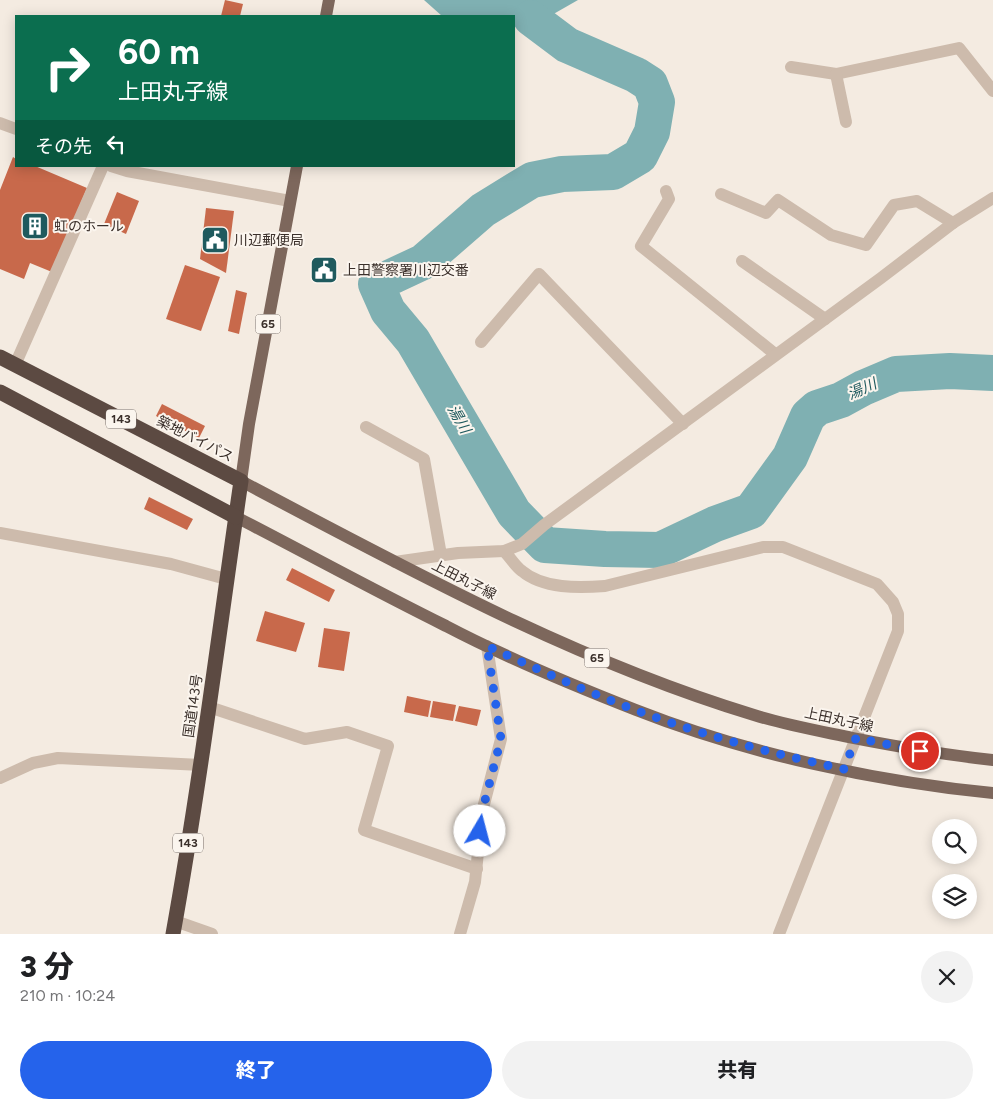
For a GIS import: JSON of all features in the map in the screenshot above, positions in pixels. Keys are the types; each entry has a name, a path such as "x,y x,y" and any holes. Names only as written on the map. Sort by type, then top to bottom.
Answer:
{"highway":[{"name":"築地バイパス","path":"0,357 241,481"},
{"name":"143","path":"1,394 236,516"},
{"name":"国道143号","path":"174,927 210,707 226,579 241,481"}],"main road":[{"path":"326,15 329,0"},
{"name":"65","path":"241,481 249,424 297,167"},
{"name":"上田丸子線","path":"241,481 395,562 526,627 628,671 709,700 797,726 920,751 993,760"},
{"name":"65","path":"236,516 487,646 620,704 677,725 777,754 844,769 987,792"}],"street":[{"path":"791,66 836,74 959,48 993,91"},
{"path":"836,74 846,122"},
{"path":"0,123 15,129"},
{"path":"15,365 103,167"},
{"path":"114,167 290,201"},
{"path":"666,191 669,199 641,246 775,354"},
{"path":"721,194 766,213 778,200 831,235 866,245 894,205 917,201 953,223"},
{"path":"395,562 441,555 504,550 522,544 544,525 953,223 993,198"},
{"path":"742,261 825,319"},
{"path":"480,342 539,274 683,424"},
{"path":"366,427 424,459 441,555"},
{"path":"0,533 171,564 226,579"},
{"path":"504,550 523,572 545,583 579,588 604,586 763,547 784,547 876,584 893,602 898,614 898,631 779,934"},
{"path":"460,934 476,882 482,812 501,739 487,646"},
{"path":"210,707 305,739 347,732 388,746 364,830 477,869"},
{"path":"0,778 33,763 58,758 201,765"},
{"path":"174,927 212,934"}],"water":[{"path":"424,0 578,0 543,20 515,27 515,15 441,15"}],"building":[{"path":"225,0 243,4 240,15 221,15"},
{"name":"虹のホール","path":"13,157 15,158 15,167 37,167 87,188 52,272 30,263 24,279 0,269 0,190"},
{"path":"117,192 139,201 126,234 104,224"},
{"path":"206,208 234,211 226,273 200,259"},
{"path":"185,265 220,277 201,331 166,319"},
{"path":"236,290 247,293 239,334 228,331"},
{"path":"162,404 205,426 199,438 156,416"},
{"path":"149,497 193,519 187,530 144,509"},
{"path":"292,568 335,590 329,602 286,580"},
{"path":"265,611 305,623 296,652 256,641"},
{"path":"324,628 350,632 344,671 318,667"},
{"path":"407,696 431,701 428,717 404,712"},
{"path":"433,701 456,705 453,721 430,717"},
{"path":"459,706 481,710 477,726 455,721"}],"waterway":[{"name":"湯川","path":"531,18 567,45 636,75 650,84 657,102 652,132 640,156 613,172 562,174 532,180 483,210 423,262 376,284 388,311 413,341 514,513 545,545 660,550 715,524 751,511 790,457 808,416 817,408 841,400 896,374 950,371 993,373"}],"place":[{"name":"虹のホール","path":"35,226"},
{"name":"川辺郵便局","path":"215,240"},
{"name":"上田警察署川辺交番","path":"324,270"}],"route":[{"path":"480,831 482,812 501,739 487,646 638,711 677,725 777,754 844,769 856,738 920,751"}]}
